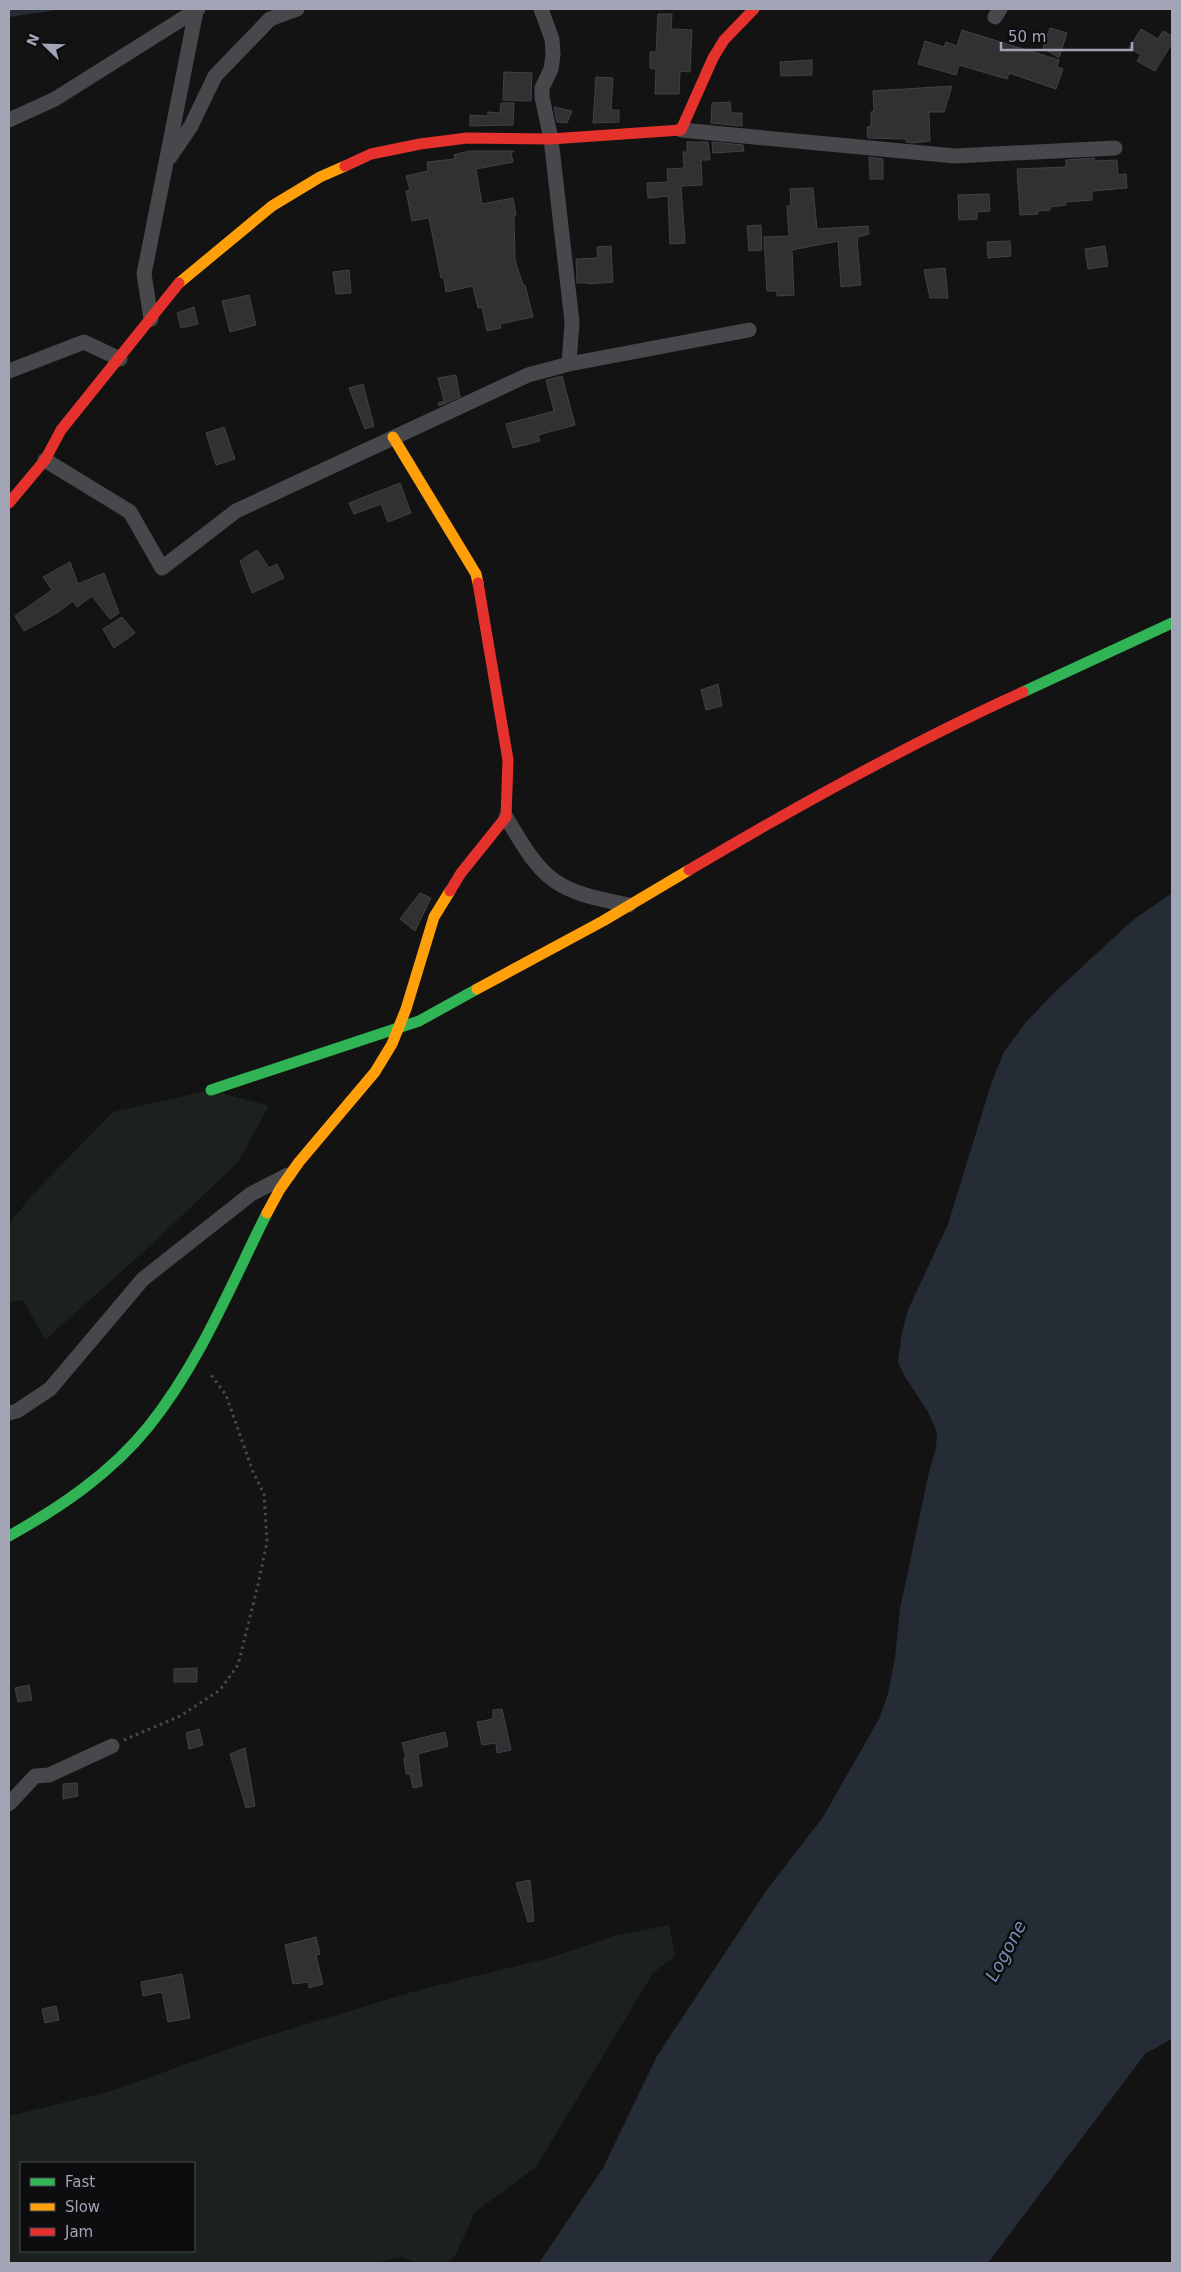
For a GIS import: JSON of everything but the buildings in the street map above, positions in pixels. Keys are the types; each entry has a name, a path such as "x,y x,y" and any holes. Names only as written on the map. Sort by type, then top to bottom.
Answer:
{"street":[{"path":"166,165 191,126 215,76 270,18 297,9"},
{"path":"541,9 552,39 553,55 551,69 542,88 551,139 572,322 569,364"},
{"path":"681,130 724,40 754,9"},
{"path":"151,318 144,274 197,10"},
{"path":"9,120 55,100 197,10"},
{"path":"9,502 45,460 61,430 120,359 179,283 272,206 320,177 371,154 420,144 466,138 551,139 681,130 955,156 1115,148"},
{"path":"45,460 130,512 162,568 236,510 528,375 569,364 749,330"},
{"path":"9,371 84,342 120,359"},
{"path":"393,437 476,574 500,704 508,760 506,817 528,855 552,880 568,890 584,896 629,905"},
{"path":"211,1090 419,1021 629,905 750,834 967,717 1172,623"},
{"path":"9,1536 64,1504 99,1478 131,1448 160,1414 184,1378 270,1206 290,1173 375,1072 392,1044 434,917 461,873 506,817"},
{"path":"9,1413 17,1411 50,1389 143,1279 251,1194 290,1173"},
{"path":"9,1804 35,1776 49,1775 112,1746"}],"path":[{"path":"112,1746 180,1716 220,1690 238,1665 258,1585 267,1542 264,1494 253,1472 226,1395 209,1372 204,1339"}],"shaded area":[{"path":"211,1090 269,1106 238,1162 150,1246 45,1340 23,1300 9,1303 9,1224 32,1195 113,1112"},
{"path":"669,1925 675,1956 653,1973 536,2167 475,2212 456,2254 446,2263 418,2263 400,2257 373,2263 9,2263 9,2116 111,2091 251,2041 422,1989 546,1959 614,1936"}],"water":[{"path":"9,9 64,9 9,17"},
{"name":"Logone","path":"1172,893 1172,2039 1145,2054 988,2263 539,2263 603,2168 657,2056 766,1891 823,1817 879,1719 888,1694 895,1658 900,1609 929,1472 936,1448 937,1432 928,1412 904,1375 898,1362 902,1332 908,1310 948,1224 992,1081 1004,1052 1026,1022 1058,989 1133,920"}],"traffic: fast":[{"path":"1023,692 1172,623"},
{"path":"211,1090 419,1021 477,989"},
{"path":"9,1536 66,1501 102,1474 149,1426 184,1376 214,1322 267,1213"}],"traffic: slow":[{"path":"179,283 272,206 320,177 345,166"},
{"path":"393,437 476,574 478,583"},
{"path":"477,989 603,921 689,870"},
{"path":"267,1213 280,1189 299,1162 375,1072 392,1044 406,1009 434,917 450,891"}],"traffic: jam":[{"path":"345,166 371,154 420,144 467,138 551,139 681,130 713,58 724,40 754,9"},
{"path":"9,503 45,460 61,430 179,283"},
{"path":"450,891 461,873 506,817 508,760 478,583"},
{"path":"689,870 853,776 1023,692"}]}
